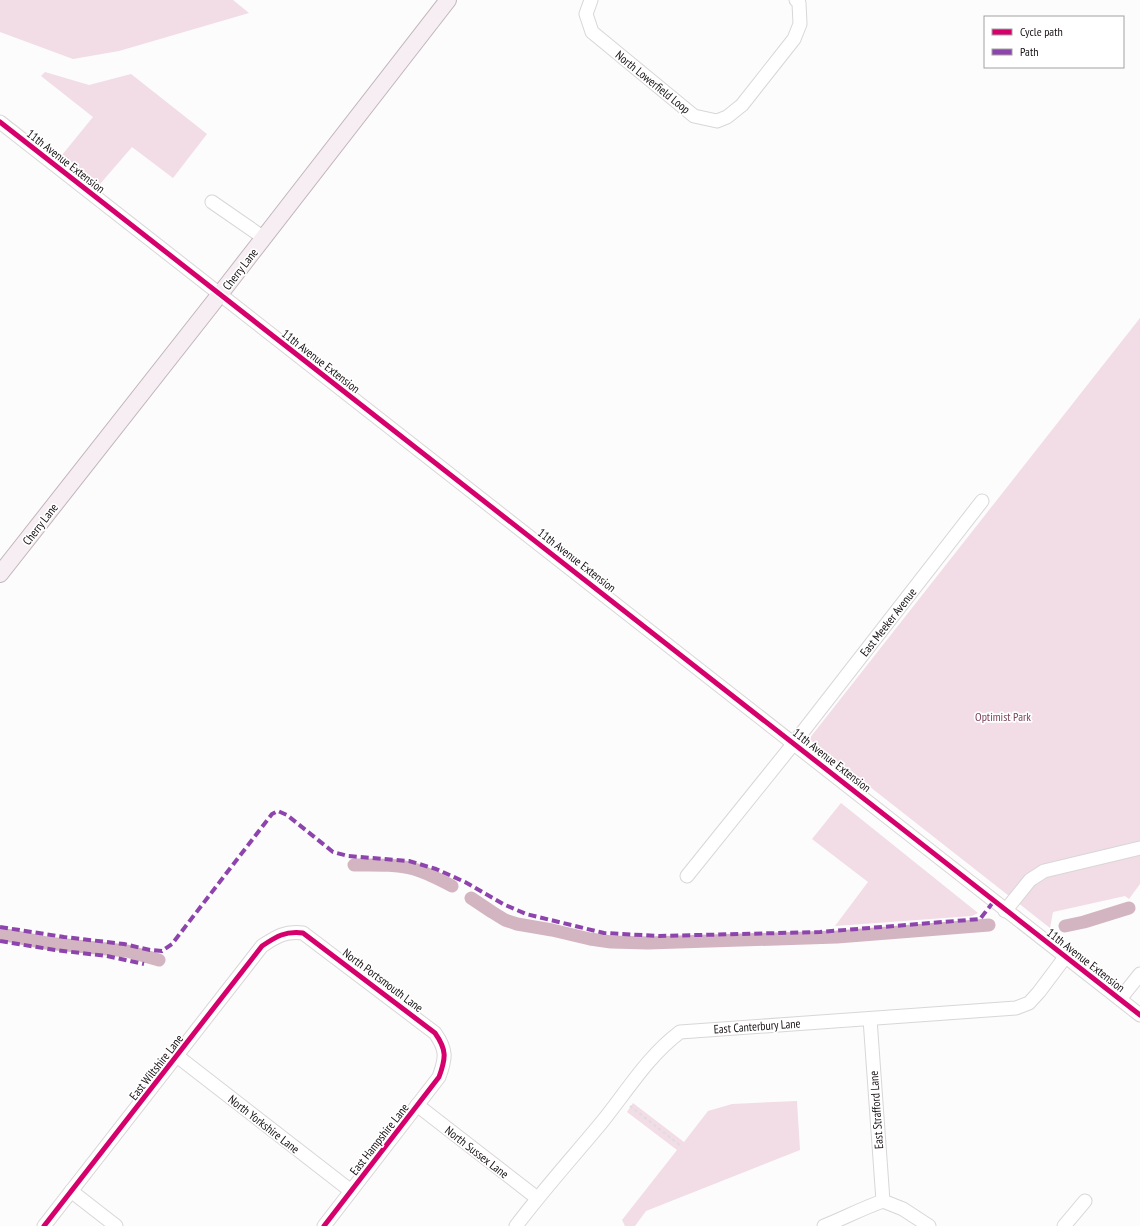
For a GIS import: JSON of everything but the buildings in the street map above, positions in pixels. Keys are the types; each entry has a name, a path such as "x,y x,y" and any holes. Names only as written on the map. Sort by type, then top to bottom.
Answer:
{"main road":[{"name":"Cherry Lane","path":"0,574 264,238 448,0"}],"street":[{"name":"North Lowerfield Loop","path":"591,0 586,14 592,32 694,116 717,121 727,117 742,105 794,39 800,24 799,3 796,0"},
{"name":"11th Avenue Extension","path":"0,122 1140,1015"},
{"path":"212,202 264,238"},
{"name":"East Meeker Avenue","path":"686,876 794,743 982,501"},
{"path":"1006,911 1030,880 1044,871 1140,848"},
{"name":"East Wiltshire Lane","path":"44,1226 262,946 275,937 292,932"},
{"name":"North Portsmouth Lane","path":"292,932 303,933 435,1032 441,1041 445,1061"},
{"name":"East Canterbury Lane","path":"516,1226 537,1198 603,1121 638,1075 666,1042 680,1032 1016,1008 1029,1003 1066,956"},
{"path":"1120,999 1140,974"},
{"name":"East Strafford Lane","path":"870,1019 883,1201"},
{"name":"North Yorkshire Lane","path":"177,1056 351,1191"},
{"name":"East Hampshire Lane","path":"324,1226 439,1077 445,1061"},
{"name":"North Sussex Lane","path":"417,1106 537,1198"},
{"path":"71,1191 116,1226"},
{"path":"824,1226 869,1205 883,1201 902,1209 929,1226"},
{"path":"1064,1226 1085,1201"}],"path":[{"path":"620,1098 681,1146"}],"green space":[{"path":"0,0 233,0 249,13 119,51 73,59 0,32"},
{"path":"45,72 89,85 131,74 207,134 173,178 132,147 100,184 62,155 93,117 41,76"},
{"name":"Optimist Park","path":"1140,318 1140,884 1129,899 1125,896 1053,912 1050,928 809,739"},
{"path":"841,803 978,913 972,916 835,926 868,882 812,839"},
{"path":"797,1101 800,1150 646,1211 635,1226 625,1226 622,1220 677,1150 627,1112 633,1103 684,1142 708,1111 732,1104"}],"waterway":[{"path":"354,865 407,867 424,872 452,886"},
{"path":"471,898 505,920 517,924 611,942 648,943 837,937 989,925"},
{"path":"1065,926 1084,922 1129,908"},
{"path":"0,934 46,943 127,951 159,960"}],"marked path":[{"path":"0,927 64,937 124,944 162,951 172,944 272,814 278,811 287,815 333,852 348,856 409,861 436,869 465,882 503,904 526,914 604,933 659,936 820,932 980,919 994,901"},
{"path":"0,941 55,950 107,956 144,964"}],"cycle path":[{"path":"0,122 1140,1015"},
{"path":"44,1226 262,946 272,939 291,933 303,933 435,1033 442,1044 444,1054 439,1077 324,1226"}]}
